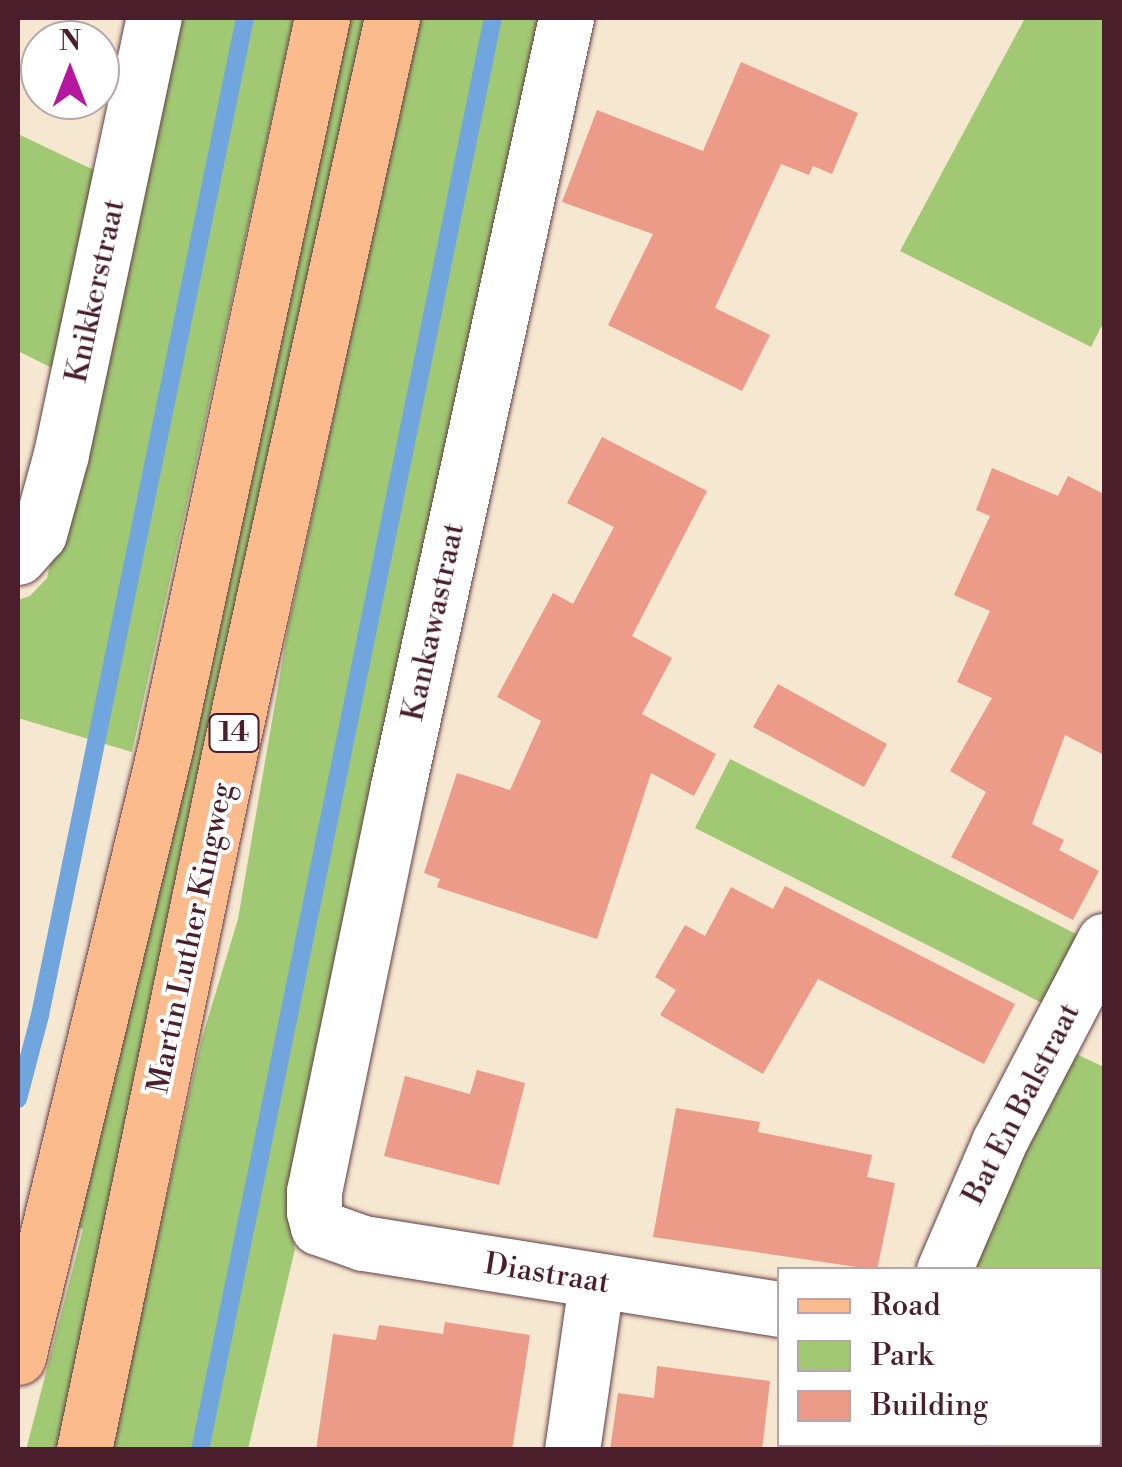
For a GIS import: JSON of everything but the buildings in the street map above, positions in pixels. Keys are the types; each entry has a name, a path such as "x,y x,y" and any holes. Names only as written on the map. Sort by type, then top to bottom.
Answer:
{"main road":[{"name":"14","path":"18,1357 164,749 322,18"},
{"name":"Martin Luther Kingweg","path":"84,1450 231,746 392,18"}],"street":[{"name":"Knikkerstraat","path":"18,556 39,534 60,454 154,18"},
{"name":"Kankawastraat","path":"318,1228 314,1191 566,18"},
{"name":"Bat En Balstraat","path":"945,1267 999,1142 1104,941"},
{"name":"Diastraat","path":"318,1228 362,1243 777,1310"},
{"path":"572,1450 596,1283"}],"green space":[{"path":"173,18 294,18 132,752 18,718 18,600 30,596 47,578"},
{"path":"338,18 372,18 60,1449 26,1450 83,1229 70,1225"},
{"path":"419,18 545,18 287,1215 295,1249 248,1449 110,1450 202,1038 238,919 288,628"},
{"path":"1025,18 1104,18 1104,321 1091,347 900,251"},
{"path":"18,134 98,172 54,369 18,351"},
{"path":"730,759 1084,938 1050,1007 695,828"},
{"path":"1074,1053 1104,1067 1104,1359 1102,1267 966,1267 968,1255"}],"waterway":[{"path":"18,1099 40,1015 245,18"},
{"path":"200,1450 493,18"}]}
